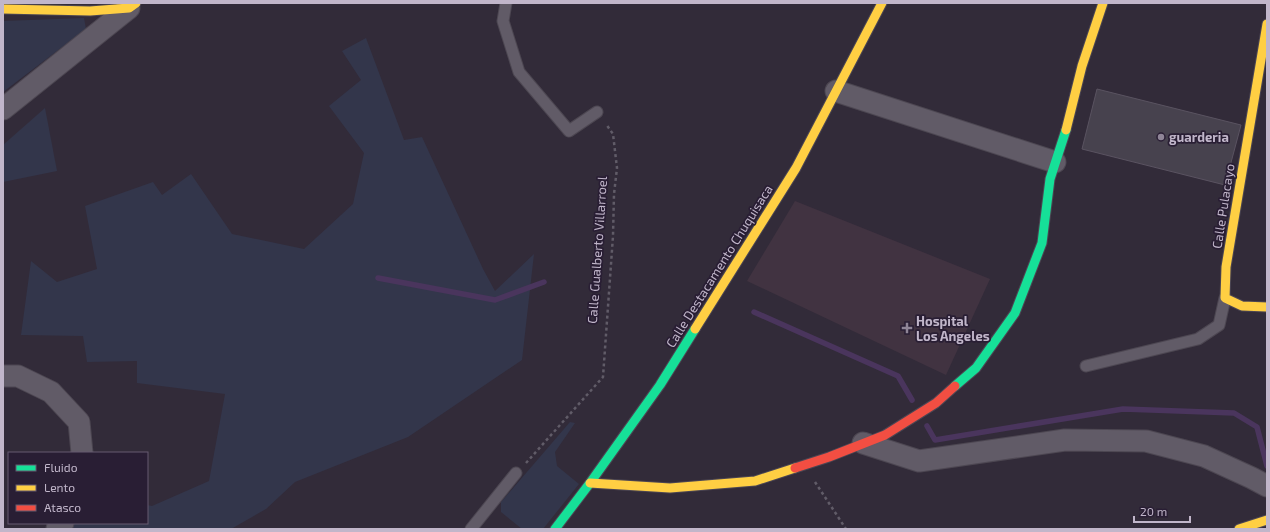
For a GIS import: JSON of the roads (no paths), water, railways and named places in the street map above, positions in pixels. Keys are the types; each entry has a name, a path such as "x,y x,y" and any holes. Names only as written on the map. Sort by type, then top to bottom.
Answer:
{"main road":[{"name":"Calle Destacamento Chuquisaca","path":"555,529 660,385 796,168 882,3"},
{"path":"590,483 670,488 755,481 804,465 885,435 942,398 976,368 1015,313 1042,243 1050,179 1064,137 1082,66 1103,3"},
{"path":"3,9 132,6"},
{"name":"Calle Pulacayo","path":"1225,298 1226,267 1267,24"},
{"path":"1225,298 1242,306 1267,307"},
{"path":"1239,529 1267,520"}],"street":[{"path":"3,109 132,6"},
{"path":"836,92 1055,162"},
{"path":"3,376 18,376 51,392 79,422 82,452"},
{"path":"864,443 919,461 1065,440 1146,441 1204,456 1267,486"}],"lane":[{"path":"506,3 503,21 519,72 569,131 597,112"},
{"path":"1086,366 1198,339 1219,325 1225,298"},
{"path":"471,529 516,473"}],"waterway":[{"path":"378,278 495,300 544,282"},
{"path":"754,312 898,376 912,400"},
{"path":"927,426 935,440 1123,409 1234,413 1257,427 1267,466"}],"place":[{"name":"guarderia","path":"1161,137"},
{"name":"Hospital Los Angeles","path":"907,328"}]}
